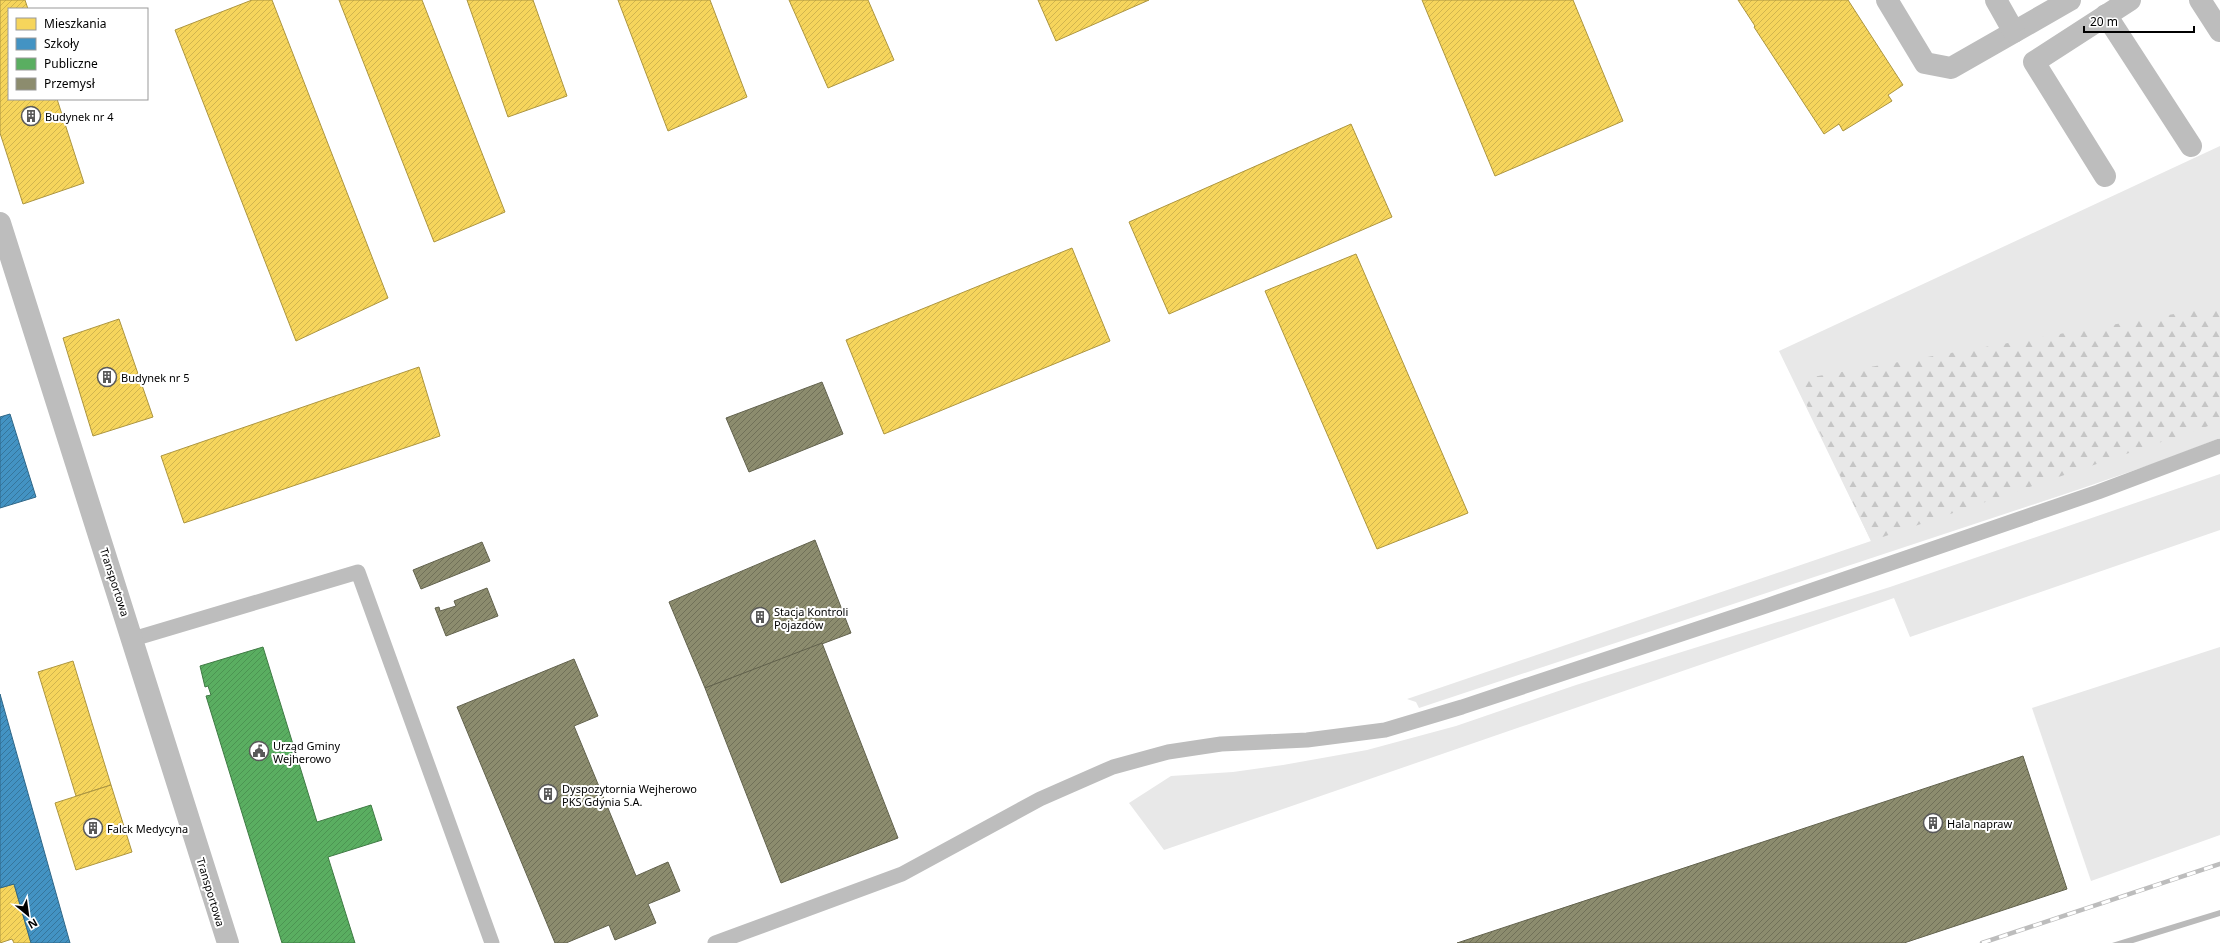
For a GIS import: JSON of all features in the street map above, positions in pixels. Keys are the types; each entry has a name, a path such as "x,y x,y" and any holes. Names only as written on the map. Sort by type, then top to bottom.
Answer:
{"street":[{"path":"1887,0 1925,63 1951,68 2070,0"},
{"path":"1996,0 2014,32"},
{"path":"2105,176 2034,62 2130,0"},
{"path":"2200,0 2220,31"},
{"path":"2106,15 2191,146"},
{"name":"Transportowa","path":"0,222 228,943"}],"lane":[{"path":"715,943 902,874 1040,799 1113,767 1168,752 1221,744 1307,740 1385,730 1462,707 1773,604 2098,492 2220,446"},
{"path":"133,639 358,572 492,943"}],"green space":[{"path":"2220,146 2220,438 2161,461 2083,488 1419,708 1416,702 1407,699 1871,541 1779,351"},
{"path":"2220,306 2220,422 1871,541 1795,380"},
{"path":"2220,474 2220,530 1910,637 1894,598 1164,850 1129,803 1171,776 1233,772 1283,765 1367,750 1456,726 1576,685 1890,587"},
{"path":"2220,647 2220,835 2091,881 2032,708"}],"shaded area":[{"path":"2220,910 2220,916 2133,943 2112,943"}],"building: Mieszkania":[{"name":"Budynek nr 4","path":"0,0 25,0 28,8 8,8 8,100 57,100 84,183 23,204 0,133"},
{"path":"252,0 272,0 388,298 296,341 175,30"},
{"path":"339,0 422,0 505,212 434,242"},
{"path":"467,0 533,0 567,96 508,117"},
{"path":"618,0 710,0 747,97 668,131"},
{"path":"789,0 868,0 894,60 828,88"},
{"path":"1038,0 1149,0 1056,41"},
{"path":"1422,0 1573,0 1623,121 1495,176"},
{"path":"1738,0 1848,0 1903,85 1888,95 1892,101 1843,131 1839,124 1824,134"},
{"path":"1351,124 1392,217 1169,314 1129,222"},
{"path":"1072,248 1110,341 884,434 846,340"},
{"path":"1356,254 1468,513 1377,549 1265,291"},
{"name":"Budynek nr 5","path":"119,319 153,417 93,436 63,338"},
{"path":"419,367 440,436 184,523 161,456"},
{"path":"73,661 111,785 76,796 38,672"},
{"name":"Falck Medycyna","path":"111,785 132,852 76,870 55,803"},
{"path":"14,884 31,943 14,943 12,939 0,943 0,888"}],"building: Szkoły":[{"path":"10,414 36,497 0,508 0,417"},
{"path":"0,694 70,943 31,943 14,884 0,888"}],"building: Publiczne":[{"name":"Urząd Gminy Wejherowo","path":"263,647 317,822 371,805 382,840 328,857 355,943 282,943 206,696 211,695 208,686 205,687 200,666"}],"building: Przemysł":[{"path":"822,382 843,434 749,472 726,418"},
{"name":"Stacja Kontroli Pojazdów","path":"815,540 851,633 705,688 669,602"},
{"path":"482,542 490,561 421,589 413,570"},
{"path":"487,588 498,616 446,636 435,608 439,607 440,611 456,606 454,601"},
{"path":"822,643 898,838 781,883 705,688"},
{"name":"Dyspozytornia Wejherowo PKS Gdynia S.A.","path":"574,659 598,716 574,726 636,876 668,862 680,891 648,904 656,923 615,940 609,925 566,943 555,943 457,707"},
{"name":"Hala napraw","path":"2023,756 2067,889 1904,943 1457,943"}],"railway":[{"path":"1982,943 2220,864"}],"place":[{"name":"Budynek nr 4","path":"31,116"},
{"name":"Budynek nr 5","path":"107,377"},
{"name":"Stacja Kontroli Pojazdów","path":"760,617"},
{"name":"Urząd Gminy Wejherowo","path":"259,751"},
{"name":"Dyspozytornia Wejherowo PKS Gdynia S.A.","path":"548,794"},
{"name":"Hala napraw","path":"1933,823"},
{"name":"Falck Medycyna","path":"93,828"}]}
